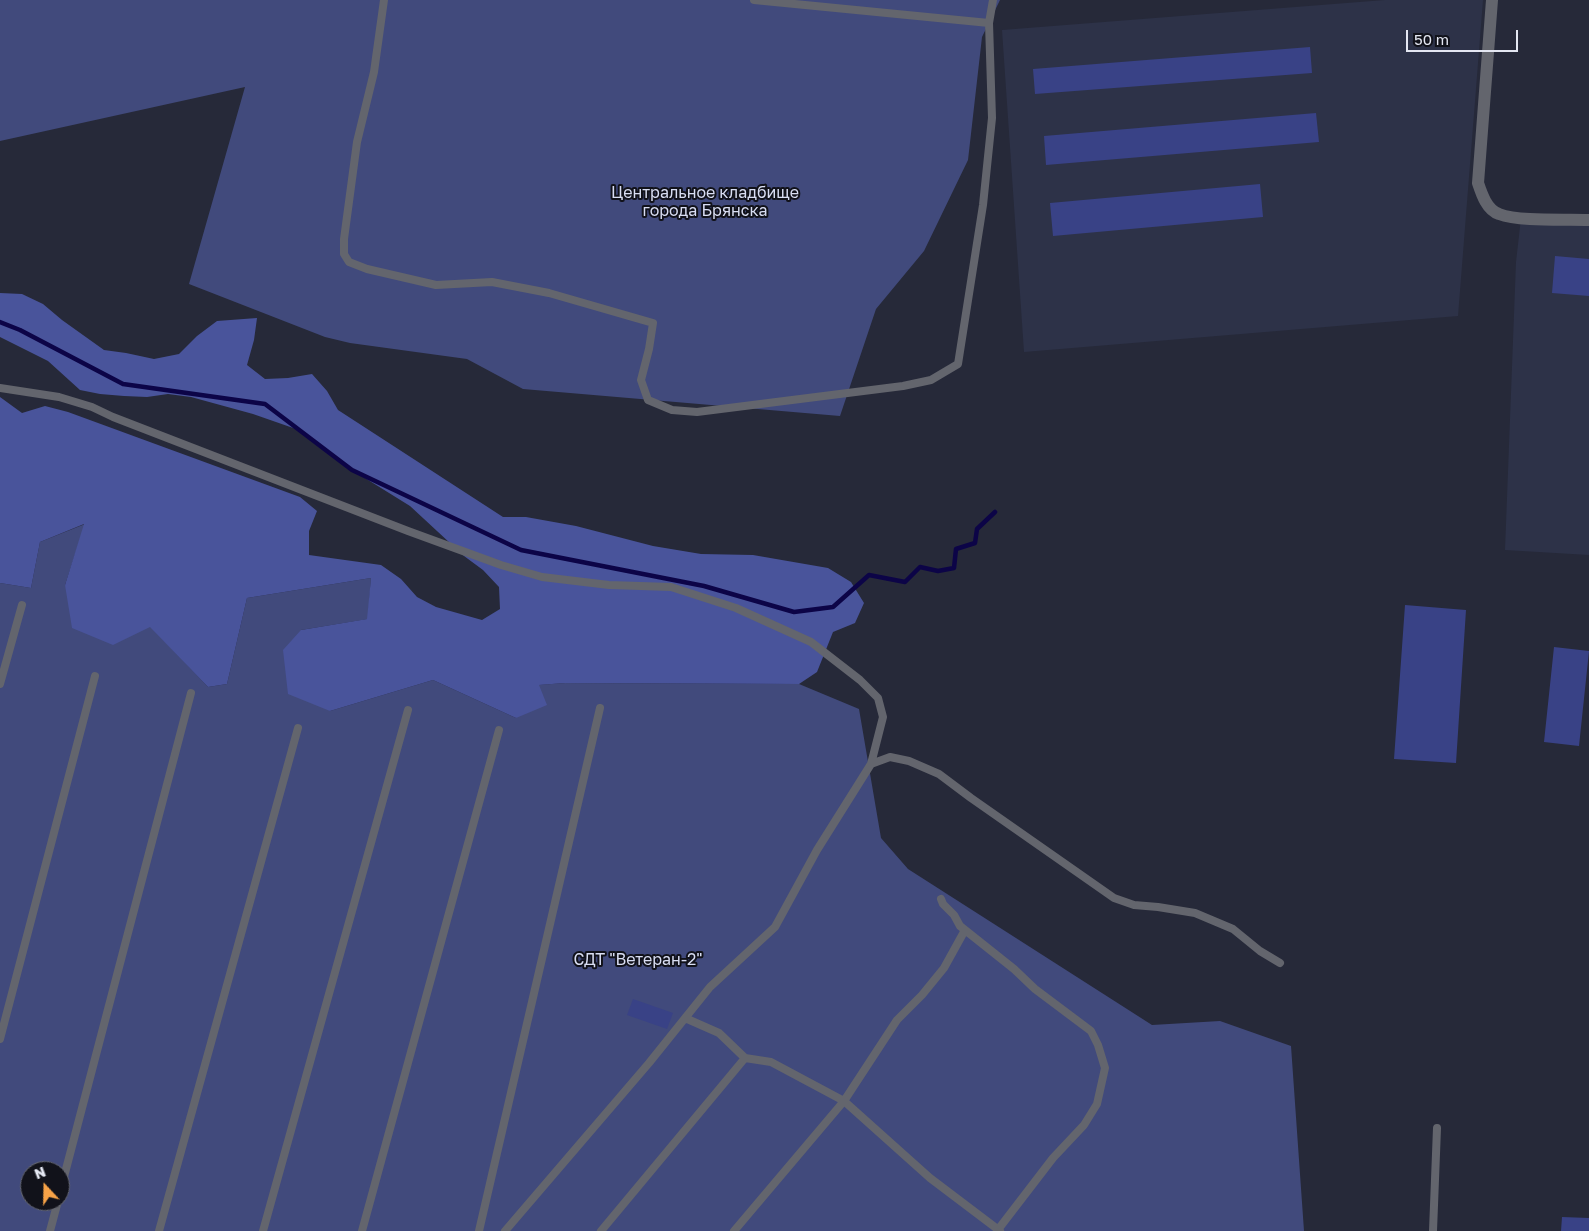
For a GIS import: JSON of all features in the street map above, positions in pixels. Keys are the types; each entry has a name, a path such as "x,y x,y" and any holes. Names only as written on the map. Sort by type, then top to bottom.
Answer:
{"street":[{"path":"1492,0 1478,183 1483,199 1498,214 1521,218 1589,220"}],"lane":[{"path":"384,0 374,72 357,142 344,239 344,254 349,262 367,269 436,285 492,282 549,293 653,323 641,380 648,400 672,410 697,412 903,386 931,380 958,364 984,205 992,118 989,23 992,0"},
{"path":"754,0 989,23"},
{"path":"0,388 59,397 92,407 113,417 408,531 542,577 609,585 671,587 736,608 811,642 860,680 878,698 883,717 871,764 817,850 775,927 710,987 649,1063 505,1231"},
{"path":"0,684 22,604"},
{"path":"0,1039 95,676"},
{"path":"68,1161 191,693"},
{"path":"478,1231 600,708"},
{"path":"263,1231 408,710"},
{"path":"159,1231 298,728"},
{"path":"362,1231 499,730"},
{"path":"871,764 890,757 909,762 939,774 1114,898 1134,905 1195,913 1233,929 1260,951 1280,963"},
{"path":"685,1018 719,1033 744,1058 771,1062 844,1101 930,1178 999,1231 1053,1158 1084,1125 1097,1104 1105,1068 1098,1045 1090,1031 1035,989 1014,969 960,926 941,899"},
{"path":"734,1231 844,1101 897,1020 922,995 944,968 965,930"},
{"path":"600,1231 744,1058"},
{"path":"1433,1231 1437,1128"},
{"path":"50,1231 55,1211"}],"shaded area":[{"path":"1385,0 1483,0 1458,316 1024,352 1002,30"},
{"path":"1521,218 1589,220 1589,555 1505,550 1516,262"},
{"path":"0,293 22,294 43,304 104,350 154,359 179,354 197,336 217,321 257,318 254,340 247,365 265,379 312,374 327,391 338,410 503,517 526,517 576,526 653,546 701,554 753,555 828,568 851,582 864,603 855,623 833,632 817,672 799,684 565,683 539,685 547,705 516,718 433,680 330,711 288,694 283,650 301,630 367,619 371,578 247,598 227,684 208,687 150,627 113,645 72,628 65,585 84,524 40,542 31,588 0,583 0,397 22,413 45,406 68,412 300,497 317,511 309,531 309,555 381,565 401,579 417,597 436,607 482,620 500,609 499,587 483,570 464,556 410,506 352,470 296,429 253,414 191,397 168,394 147,397 124,396 80,390 48,361 0,337"}],"green space":[{"name":"Центральное кладбище города Брянска","path":"0,0 1000,0 982,37 968,160 924,251 876,309 840,416 523,389 467,359 350,343 325,337 189,284 245,87 0,141"},
{"name":"СДТ \"Ветеран-2\"","path":"85,524 65,585 113,644 150,626 208,687 227,684 247,598 371,578 368,619 301,630 330,711 433,680 516,718 538,685 565,683 799,684 859,709 881,838 908,869 1152,1025 1220,1021 1291,1046 1304,1231 0,1231 0,583 31,588 40,542"}],"building":[{"path":"1310,47 1312,73 1035,94 1033,69"},
{"path":"1316,113 1319,142 1046,165 1044,136"},
{"path":"1260,184 1263,217 1053,236 1050,203"},
{"path":"1555,256 1589,259 1589,296 1552,293"},
{"path":"1405,605 1466,610 1456,763 1394,759"},
{"path":"1554,647 1589,651 1579,746 1544,742"},
{"path":"633,999 673,1013 667,1029 627,1015"},
{"path":"1562,1217 1589,1218 1589,1231 1561,1231"}],"waterway":[{"path":"0,322 20,330 123,384 265,404 352,470 521,550 704,586 794,612 833,607 869,575 905,582 920,567 938,571 954,568 956,549 975,543 977,529 995,512"}]}
